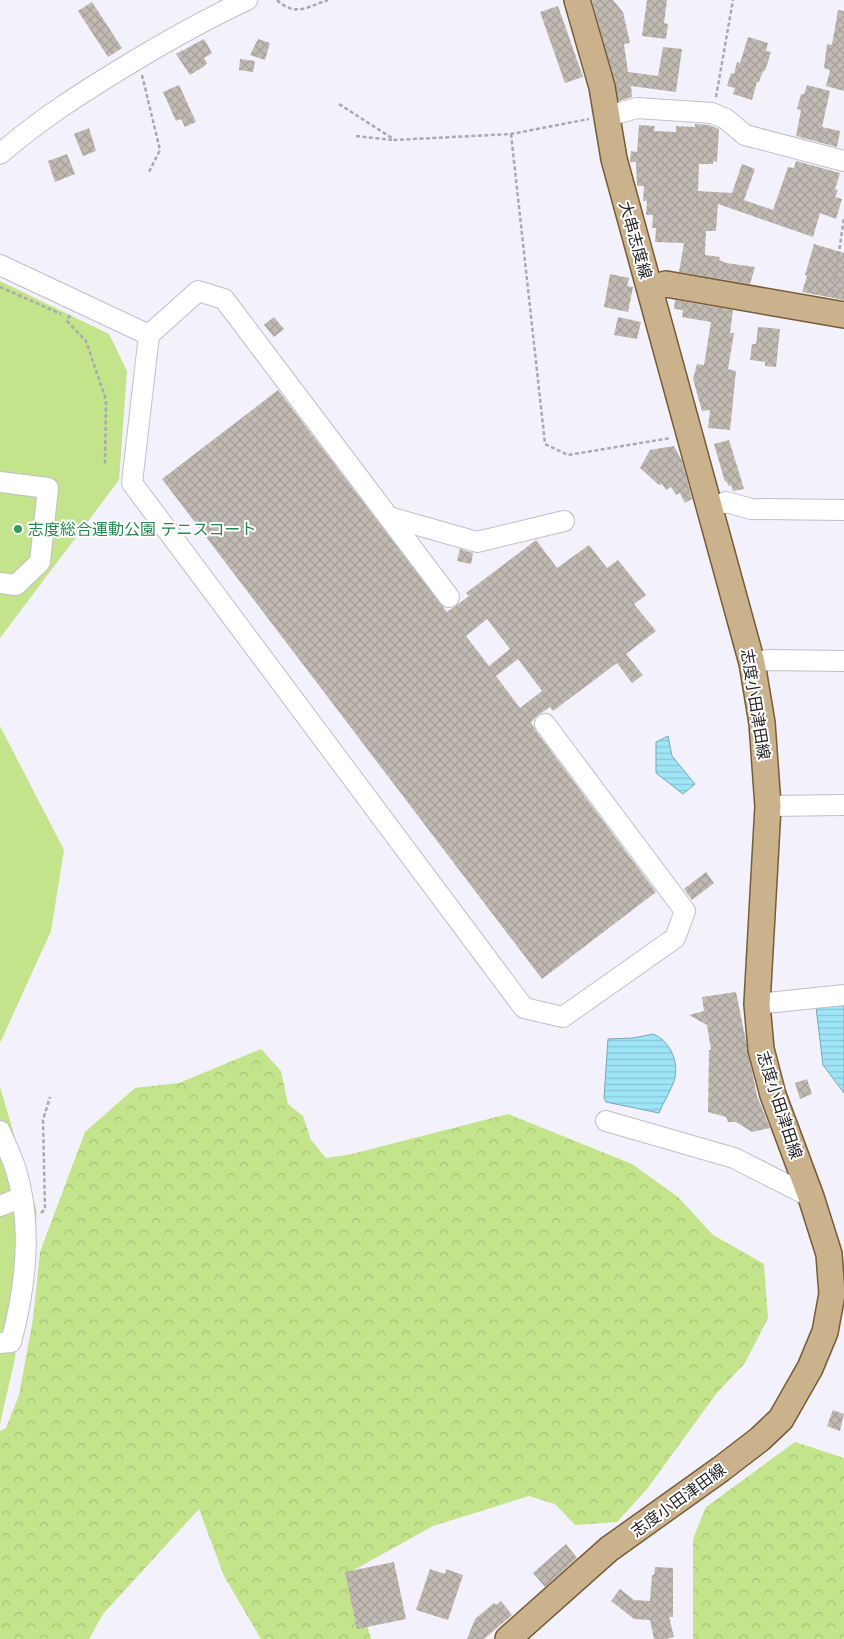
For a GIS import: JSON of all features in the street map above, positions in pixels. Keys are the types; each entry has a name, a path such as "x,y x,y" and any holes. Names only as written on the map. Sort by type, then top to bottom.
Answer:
{"main road":[{"name":"大串志度線","path":"577,0 608,116 614,159 650,288 666,284 837,314"},
{"name":"志度小田津田線","path":"508,1639 610,1549 721,1469 760,1439 781,1419 810,1368 825,1332 832,1294 829,1254 811,1197 774,1095 761,1050 757,1004 768,806 762,723 752,663 650,288"}],"street":[{"path":"0,154 32,125 63,104 138,59 247,0"},
{"path":"608,116 637,108 712,113 726,119 744,135 844,161"},
{"path":"0,265 74,309 149,335"},
{"path":"449,597 224,299 198,291 149,335 132,483 524,1008 564,1018 675,938 685,911 545,724"},
{"path":"0,482 48,488 40,562 16,585 0,583"},
{"path":"710,508 726,502 751,509 844,510"},
{"path":"389,517 477,542 564,521"},
{"path":"752,663 768,660 844,661"},
{"path":"768,806 844,805"},
{"path":"757,1004 844,996"},
{"path":"606,1121 734,1158 811,1197"},
{"path":"0,1131 15,1167 22,1197 26,1232 18,1314 11,1342 0,1343"},
{"path":"0,1206 22,1197"}],"path":[{"path":"277,0 286,9 298,11 328,0"},
{"path":"712,113 727,41 733,0"},
{"path":"138,59 160,150 148,174"},
{"path":"339,104 395,140"},
{"path":"356,136 395,140 511,134 608,116"},
{"path":"511,134 545,444 568,455 690,435"},
{"path":"837,314 844,217"},
{"path":"0,287 74,309 67,321 86,340 106,400 104,464"},
{"path":"26,1232 45,1210 42,1120 50,1097"}],"green space":[{"path":"0,281 109,334 127,371 119,480 0,638"},
{"path":"0,726 64,850 51,931 0,1043"},
{"path":"261,1049 281,1071 288,1104 303,1116 311,1140 326,1158 352,1154 508,1114 632,1164 678,1197 713,1235 764,1264 768,1318 745,1363 716,1394 647,1489 617,1522 575,1525 555,1504 529,1496 433,1526 352,1571 371,1639 261,1639 224,1576 199,1509 103,1614 89,1639 0,1639 0,1431 6,1428 19,1395 33,1319 40,1252 85,1132 135,1088 179,1083"},
{"path":"0,1087 37,1212 15,1358 0,1424"},
{"path":"795,1442 844,1458 844,1639 693,1639 693,1539 706,1507"}],"water":[{"path":"668,736 672,756 695,784 683,794 656,773 656,742"},
{"path":"844,1004 844,1093 823,1065 816,1007"},
{"path":"653,1034 665,1042 673,1054 676,1069 673,1084 659,1113 606,1102 604,1098 608,1039 633,1038"}],"building":[{"path":"592,0 613,0 623,12 630,43 624,44 628,72 658,76 663,47 682,49 676,92 631,86 632,97 619,101"},
{"path":"647,0 667,0 664,23 668,24 666,39 642,36"},
{"path":"92,2 122,48 108,57 78,11"},
{"path":"558,6 583,77 565,83 540,12"},
{"path":"838,10 844,11 844,91 826,86 830,70 824,68 827,44 832,45"},
{"path":"748,37 768,43 766,51 771,52 765,71 763,71 759,82 757,82 752,100 733,94 735,88 727,86 731,73 734,74 737,62 740,63"},
{"path":"204,39 212,53 204,58 207,63 203,67 190,75 176,54"},
{"path":"258,39 270,43 265,60 250,55"},
{"path":"240,59 255,61 253,72 239,70"},
{"path":"179,85 196,122 185,127 181,119 176,121 163,92"},
{"path":"807,85 830,91 822,127 840,131 837,147 796,136 801,110 797,109 801,94 804,94"},
{"path":"695,124 709,125 719,129 717,162 713,161 713,164 699,164 698,191 732,193 742,164 755,169 744,200 773,210 788,167 794,168 796,161 840,173 835,189 838,190 835,197 842,199 836,219 820,213 813,237 718,204 716,231 706,231 705,255 720,257 719,260 726,263 755,267 750,284 679,272 684,243 655,242 656,228 652,228 653,215 646,215 647,201 643,201 644,186 637,186 636,162 630,162 631,151 637,152 639,125 655,126 654,131 676,132 676,126 695,127"},
{"path":"89,128 96,151 83,156 74,134"},
{"path":"67,154 75,174 55,182 48,161"},
{"path":"814,244 844,253 844,300 802,292"},
{"path":"610,274 629,278 627,286 633,287 628,312 604,307"},
{"path":"675,300 733,310 730,333 734,333 728,369 736,371 730,430 708,428 710,410 702,411 693,379 697,364 704,365 711,322 682,317 683,310 674,309"},
{"path":"274,317 284,329 274,337 264,325"},
{"path":"618,317 641,322 637,339 614,335"},
{"path":"758,327 780,329 776,367 765,366 765,362 750,360 752,344 756,344"},
{"path":"278,390 447,612 469,596 466,593 536,540 557,568 589,545 607,568 618,560 646,595 634,604 656,631 626,654 643,675 632,683 617,663 553,711 550,707 531,722 656,892 542,979 162,479","holes":["487,619 510,649 489,666 466,636","518,659 542,691 520,708 496,676"]},
{"path":"729,440 744,489 733,491 731,485 728,486 727,481 725,482 714,444"},
{"path":"674,446 682,461 692,499 685,503 680,493 676,495 671,487 666,490 662,484 659,485 640,468 650,450"},
{"path":"460,549 473,553 471,564 457,561"},
{"path":"706,872 714,883 692,900 684,889"},
{"path":"736,992 757,1096 770,1128 752,1132 736,1122 728,1122 726,1117 708,1112 709,1050 711,1050 707,1025 689,1015 704,1011 702,997"},
{"path":"807,1079 812,1094 800,1099 795,1083"},
{"path":"833,1410 844,1414 840,1431 827,1426"},
{"path":"566,1544 577,1558 545,1587 533,1573"},
{"path":"394,1562 406,1619 357,1629 345,1572"},
{"path":"655,1567 673,1568 673,1617 669,1617 674,1637 666,1639 654,1639 650,1620 634,1619 611,1601 620,1589 634,1600 650,1601 652,1575 654,1575"},
{"path":"430,1569 445,1574 446,1569 463,1575 448,1620 416,1610"},
{"path":"501,1601 512,1615 484,1639 467,1639 475,1619 494,1603 496,1605"}],"place":[{"name":"志度総合運動公園 テニスコート","path":"18,529"}]}
